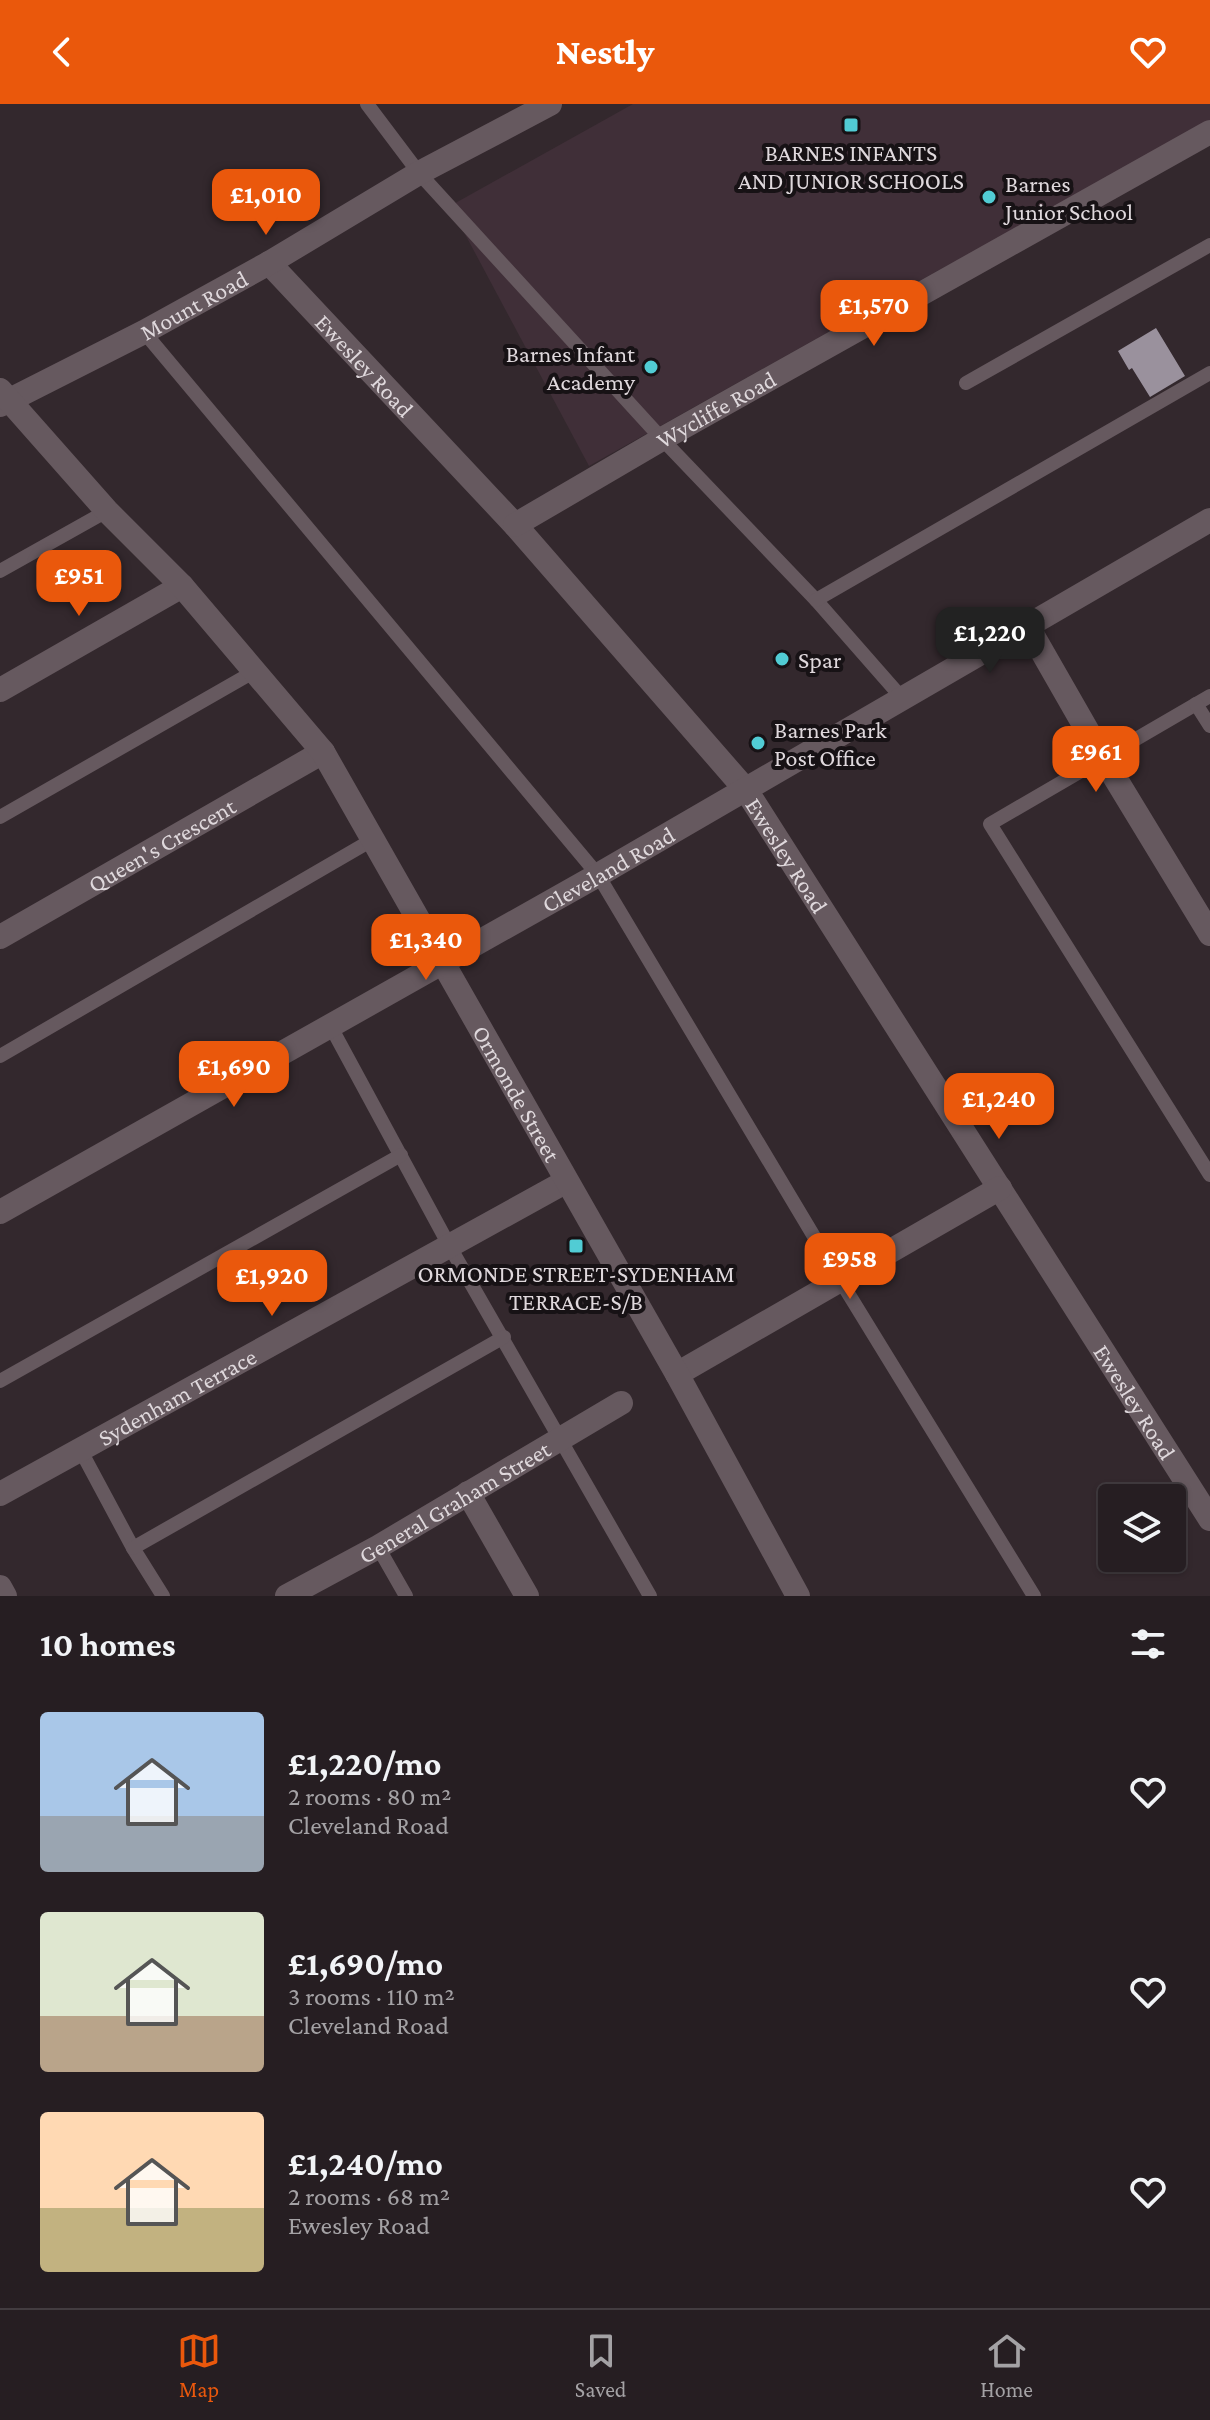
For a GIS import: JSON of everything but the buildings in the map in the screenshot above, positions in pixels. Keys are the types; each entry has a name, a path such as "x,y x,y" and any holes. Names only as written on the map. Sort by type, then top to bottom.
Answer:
{"street":[{"name":"Mount Road","path":"3,398 144,332 269,263 419,173 550,104"},
{"name":"Wycliffe Road","path":"515,525 662,439 1210,132"},
{"name":"Ewesley Road","path":"269,263 515,525 746,790 1210,1519"},
{"name":"Ormonde Street","path":"3,398 107,511 182,586 323,752 677,1374 798,1596"},
{"name":"Cleveland Road","path":"0,1212 598,875 1210,520"},
{"path":"0,690 182,586"},
{"path":"1028,627 1210,934"},
{"name":"Queen's Crescent","path":"0,937 323,752"},
{"name":"Sydenham Terrace","path":"0,1494 565,1182"},
{"path":"677,1374 1000,1188"},
{"name":"General Graham Street","path":"287,1596 378,1547 621,1403"},
{"path":"468,1493 527,1596"},
{"path":"0,1587 5,1596"}],"lane":[{"path":"367,104 419,173 662,439 816,600 902,698"},
{"path":"966,383 1210,245"},
{"path":"144,332 598,875 840,1280 1034,1596"},
{"path":"816,600 1210,373"},
{"path":"0,571 107,511"},
{"path":"0,817 255,671"},
{"path":"1210,696 990,824 1210,1175"},
{"path":"1196,704 1210,726"},
{"path":"0,1056 372,840"},
{"path":"331,1027 450,1247 650,1596"},
{"path":"0,1381 401,1155"},
{"path":"133,1548 504,1337"},
{"path":"81,1451 133,1548 163,1596"},
{"path":"378,1547 406,1596"}],"shaded area":[{"name":"Barnes Infant Academy","path":"633,104 1210,104 1210,126 941,269 589,466 450,206"}],"place":[{"name":"BARNES INFANTS AND JUNIOR SCHOOLS","path":"851,125"},
{"name":"Barnes Junior School","path":"989,197"},
{"name":"Barnes Infant Academy","path":"651,367"},
{"name":"Spar","path":"782,659"},
{"name":"Barnes Park Post Office","path":"758,743"},
{"name":"ORMONDE STREET-SYDENHAM TERRACE-S/B","path":"576,1246"}]}
